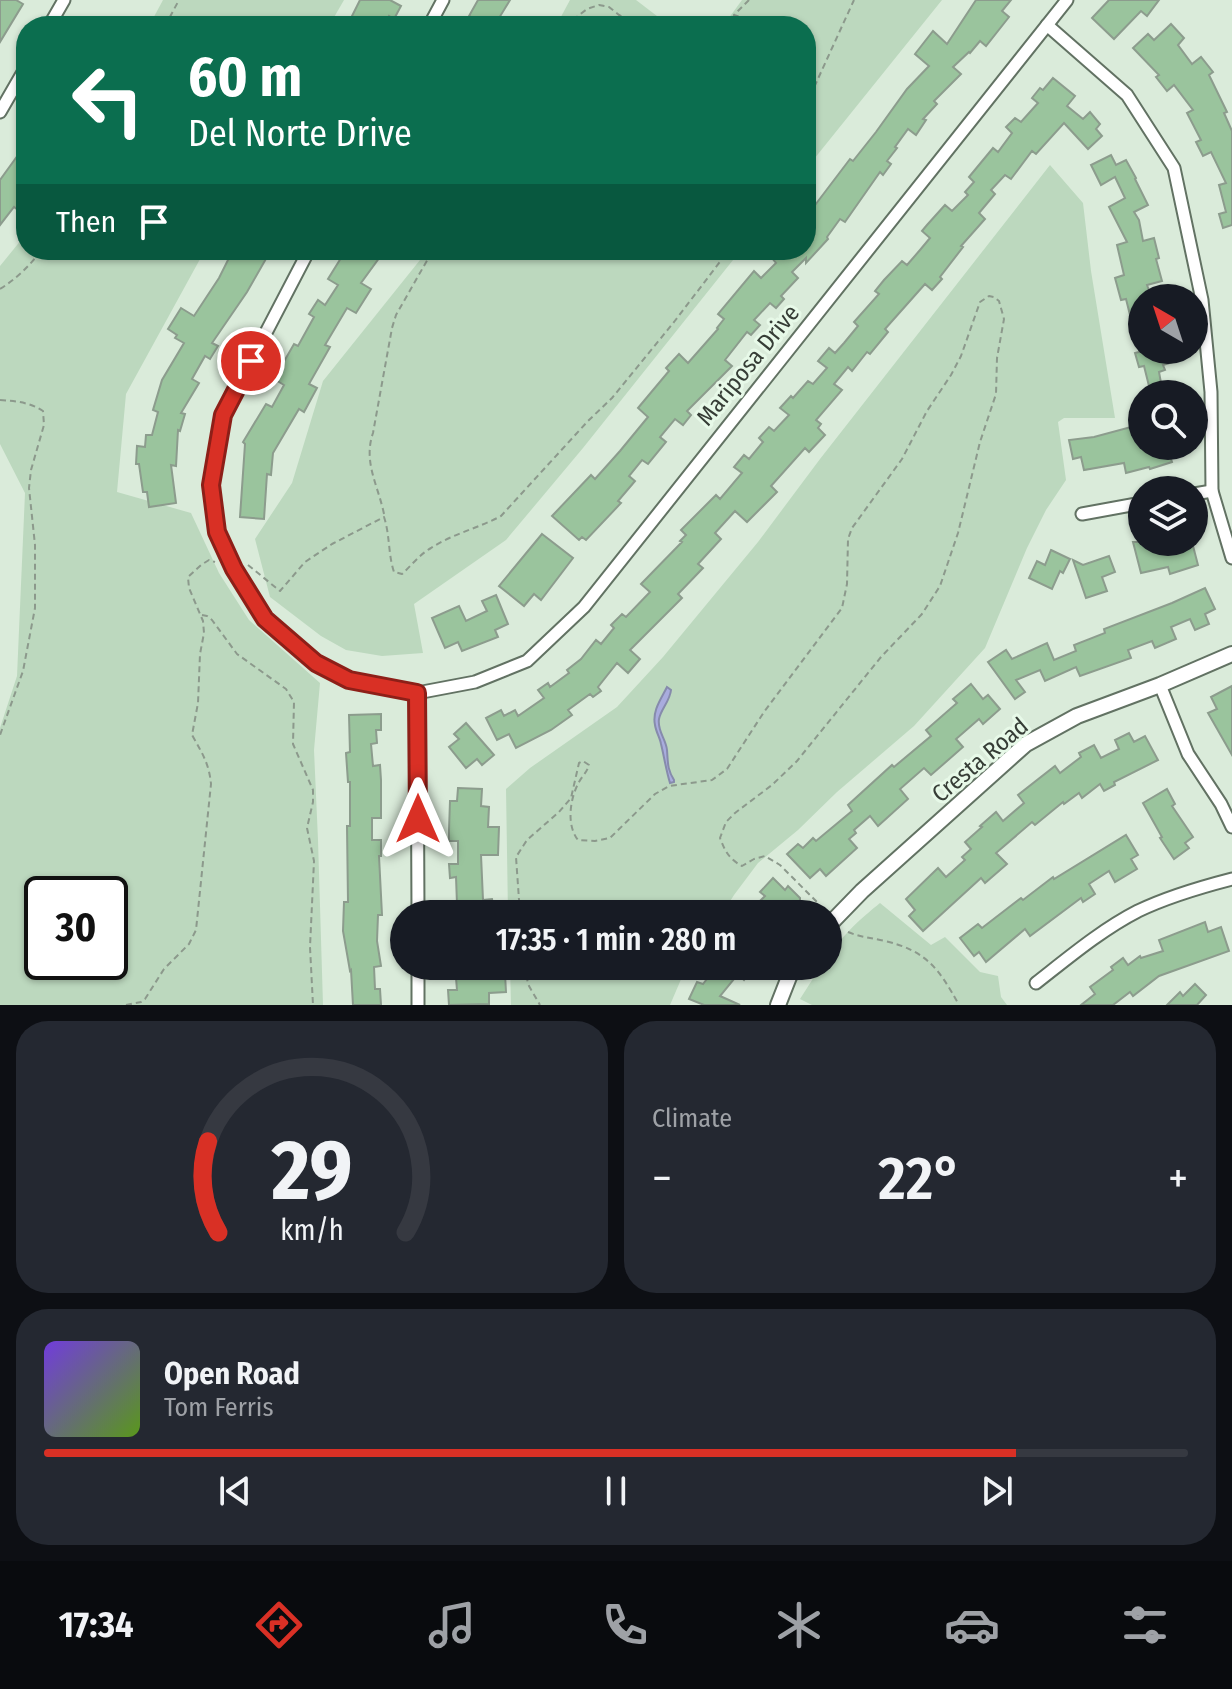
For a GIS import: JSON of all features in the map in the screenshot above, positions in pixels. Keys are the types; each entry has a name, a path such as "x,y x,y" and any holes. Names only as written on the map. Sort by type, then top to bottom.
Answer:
{"street":[{"name":"Mariposa Drive","path":"417,693 475,682 527,661 584,607 1067,0"},
{"path":"1047,25 1127,95 1174,168 1202,300 1211,392 1212,491 1232,558"},
{"path":"0,112 16,84"},
{"path":"304,260 223,415 211,485 217,532 233,567 265,619 316,663 349,680 417,693 418,900"},
{"path":"1208,492 1212,491"},
{"path":"1082,514 1128,506"},
{"name":"Cresta Road","path":"842,912 1026,744 1077,716 1232,654"},
{"path":"1160,685 1188,754 1221,804 1232,827"},
{"path":"1036,983 1091,941 1137,912 1232,879"},
{"path":"418,980 418,1005"},
{"path":"778,1005 788,980"}],"path":[{"path":"737,16 734,15 749,0"},
{"path":"816,83 854,0"},
{"path":"578,16 599,5 609,7 621,16"},
{"path":"0,289 33,260"},
{"path":"427,260 396,315 368,448 389,534 391,561 394,572 402,574 427,550 501,516 612,398 721,260"},
{"path":"519,900 516,857 527,840 571,798 579,763 583,761 589,765 575,791 571,832 578,840 595,841 610,838 655,794 669,786 712,780 727,769 764,712 842,608 847,584 848,539 852,528 902,459 922,419 951,375 980,302 989,296 994,297 999,301 1004,319 997,358 996,394 980,442 958,533 940,586 922,614 881,657 797,761 726,822 720,838 725,851 742,866 765,856 780,865 815,900"},
{"path":"0,400 33,405 43,411 44,425 29,488 35,545 35,608 23,671 0,735"},
{"path":"126,1005 145,999 164,969 189,944 196,930 211,784 210,769 192,735 204,633 188,577 209,560 238,568 250,564 280,591 305,562 384,517"},
{"path":"200,614 212,620 237,654 286,689 294,702 293,744 313,790 307,828 314,861 310,947 313,1005"},
{"path":"848,932 918,952 945,981 959,1005"},
{"path":"527,980 540,1005"}],"green space":[{"path":"163,0 344,0 335,16 154,16"},
{"path":"570,0 636,0 657,16 561,16"},
{"path":"742,0 942,0 816,157 816,16 730,16"},
{"path":"1050,165 1083,203 1115,418 1064,418 1058,422 1066,480 1046,510 1027,548 985,648 914,726 758,863 731,900 508,900 506,789 530,768 617,707 663,657 758,542"},
{"path":"16,246 16,260 200,260 126,394 117,492 191,513 219,573 249,620 320,683 314,750 323,1005 0,1005 0,728 17,676 25,493 0,444 0,266"},
{"path":"420,260 733,260 506,540 414,604 423,653 382,656 346,650 321,636 270,597 255,539 292,483 323,381"},
{"path":"880,903 931,945 945,937 980,972 998,976 1001,997 1007,1005 812,1005 800,999 812,980 842,980 842,939"},
{"path":"510,980 681,980 670,1005 511,1005"}],"water":[{"path":"667,687 671,690 659,723 674,780 670,783 654,720"}],"building":[{"path":"0,0 16,0 23,4 0,42"},
{"path":"360,0 390,0 401,6 396,16 352,16"},
{"path":"478,0 510,0 500,16 469,16"},
{"path":"976,0 1011,0 1002,11 1009,17 986,46 980,41 953,67 961,74 934,101 937,104 923,119 926,120 916,135 908,129 887,161 891,164 883,175 880,172 845,222 840,219 816,252 816,204 850,159 853,161 876,132 907,89 929,66 915,54 933,31 947,44"},
{"path":"1109,0 1159,0 1147,16 1141,11 1114,39 1092,18"},
{"path":"1171,24 1184,38 1178,45 1192,64 1201,57 1213,72 1209,75 1227,112 1224,113 1232,131 1232,225 1223,228 1219,214 1226,212 1219,185 1226,183 1211,152 1203,156 1196,142 1201,140 1187,113 1193,110 1174,85 1167,91 1156,77 1159,75 1133,48 1148,34 1154,40"},
{"path":"1053,78 1075,96 1067,106 1083,119 1090,112 1100,124 1096,129 1102,136 1088,149 1064,123 1036,154 1032,151 1011,179 1005,175 991,190 995,194 979,213 985,219 961,246 940,277 942,279 932,290 925,284 885,329 888,332 870,354 867,352 852,371 848,367 834,384 842,390 816,420 821,424 818,428 825,435 809,452 805,448 771,486 777,492 747,522 735,511 715,533 721,539 698,564 703,568 678,594 682,598 630,650 640,659 628,673 617,663 598,687 601,691 593,697 590,694 568,710 572,715 551,730 516,748 509,734 497,740 486,718 501,710 504,716 515,710 518,716 544,698 538,690 548,683 550,687 569,673 567,670 581,659 596,640 601,644 614,628 611,625 622,614 626,617 650,592 641,584 682,542 686,535 681,530 716,495 720,499 742,473 734,467 744,455 749,459 763,442 759,438 769,427 774,431 789,415 780,408 808,381 813,384 827,368 818,361 829,348 835,353 858,326 854,322 879,294 875,291 884,280 902,261 907,265 930,238 922,231 945,205 952,211 968,195 965,192 974,182 969,177 993,148 998,152 1012,133 1006,127 1015,118 1021,122 1038,103 1032,98"},
{"path":"1111,155 1116,165 1126,160 1148,205 1134,212 1139,220 1143,241 1154,238 1162,281 1128,284 1128,307 1126,299 1121,300 1115,278 1124,275 1117,245 1127,242 1109,207 1125,198 1115,177 1101,185 1091,165"},
{"path":"16,158 16,208 14,207 0,225 0,180"},
{"path":"228,260 265,260 212,343 218,346 210,359 205,356 192,379 199,383 181,413 185,414 178,430 176,466 171,465 176,503 149,507 147,492 143,492 139,464 136,464 137,446 145,447 146,435 152,435 158,412 153,410 162,380 184,343 168,329 181,308 194,316"},
{"path":"340,260 378,260 361,283 371,289 356,313 347,308 325,345 330,347 309,384 317,388 304,412 299,409 273,453 271,475 267,474 264,519 240,517 243,442 266,404 272,407 284,385 274,379 314,317 309,314 318,300 325,305 338,285 328,279"},
{"path":"774,260 804,260 792,272 798,278 781,296 784,299 776,308 770,303 754,320 760,325 751,335 747,332 725,360 732,366 687,411 691,415 683,425 675,419 660,437 666,442 648,464 642,460 629,476 635,481 618,501 621,503 586,540 582,537 579,540 552,516 591,475 595,479 648,417 638,408 669,371 666,368 679,354 688,363 718,329 724,319 718,314 754,271 761,278 776,263"},
{"path":"1138,364 1166,364 1163,365 1165,370 1159,372 1160,380 1148,380 1144,366 1139,367"},
{"path":"1128,428 1128,460 1172,462 1126,473 1124,463 1084,470 1081,457 1073,459 1069,440"},
{"path":"542,534 573,558 541,600 534,594 524,606 499,586"},
{"path":"1051,550 1070,559 1063,573 1060,571 1052,589 1029,578 1037,561 1045,565"},
{"path":"1109,556 1115,572 1102,577 1107,591 1086,598 1073,560 1083,565"},
{"path":"1137,556 1196,556 1198,565 1170,574 1168,567 1141,573"},
{"path":"1205,588 1215,609 1205,614 1209,624 1195,630 1190,619 1171,627 1176,639 1155,648 1152,641 1128,650 1131,658 1080,676 1076,667 1045,681 1040,670 1016,680 1025,692 1015,699 988,662 1006,650 1012,659 1047,643 1054,660 1076,651 1074,645 1105,633 1104,629"},
{"path":"496,595 508,624 495,630 498,637 462,651 458,642 445,648 432,618 459,606 466,621 487,611 482,601"},
{"path":"971,684 983,699 988,695 1000,709 983,724 979,719 956,739 963,747 931,775 924,768 900,789 908,799 878,826 870,816 854,830 856,833 849,839 857,848 826,876 820,869 810,878 787,854 798,844 803,848 813,838 816,841 852,811 848,805 892,765 894,767 931,736 926,730 957,703 953,699"},
{"path":"1232,686 1232,755 1208,713 1217,709 1211,697"},
{"path":"381,714 381,730 376,730 377,743 371,744 373,766 380,765 381,780 381,818 372,818 372,840 381,840 382,915 378,915 377,941 381,966 374,967 375,989 380,989 381,1005 353,1005 351,970 343,931 344,902 348,902 350,782 346,753 350,752 349,715"},
{"path":"466,723 494,755 482,765 477,759 466,768 449,747 459,739 454,734"},
{"path":"1129,733 1134,742 1145,736 1158,760 1114,782 1115,785 1104,791 1100,784 1082,798 1079,793 1035,825 1032,822 996,853 1007,864 985,883 981,878 923,931 909,916 915,910 906,899 938,868 946,877 965,860 962,857 971,849 965,842 996,812 1003,821 1024,803 1018,795 1055,766 1060,773 1081,757 1079,753 1094,745 1101,758 1119,749 1115,740"},
{"path":"458,788 482,789 481,806 489,807 488,827 499,827 498,855 481,855 483,900 457,900 456,877 450,878 449,864 458,864 458,841 449,841 450,801 457,801"},
{"path":"1167,789 1175,804 1172,806 1193,837 1185,843 1189,848 1174,859 1143,803"},
{"path":"1126,835 1138,855 1131,859 1137,869 1115,882 1109,871 1089,884 1095,894 1083,902 1081,898 1030,936 1025,929 986,962 979,952 974,956 960,938 978,924 982,928 1053,877"},
{"path":"773,878 785,890 788,886 800,900 761,900 765,896 760,892"},
{"path":"1205,922 1208,932 1221,927 1229,951 1159,976 1133,996 1130,992 1113,1005 1081,1005 1095,994 1090,987 1113,970 1111,967 1123,958 1128,965 1140,956 1163,951 1159,940"},
{"path":"456,980 505,980 506,992 489,993 489,1004 449,1005 448,990 457,990"},
{"path":"706,980 733,980 720,996 740,1005 704,1005 689,999 697,982 703,984"},
{"path":"1195,984 1206,995 1197,1005 1167,1005 1180,992 1183,996"}],"route":[{"path":"251,361 223,415 211,485 217,532 234,569 265,619 316,663 349,680 417,693 418,819"}]}
